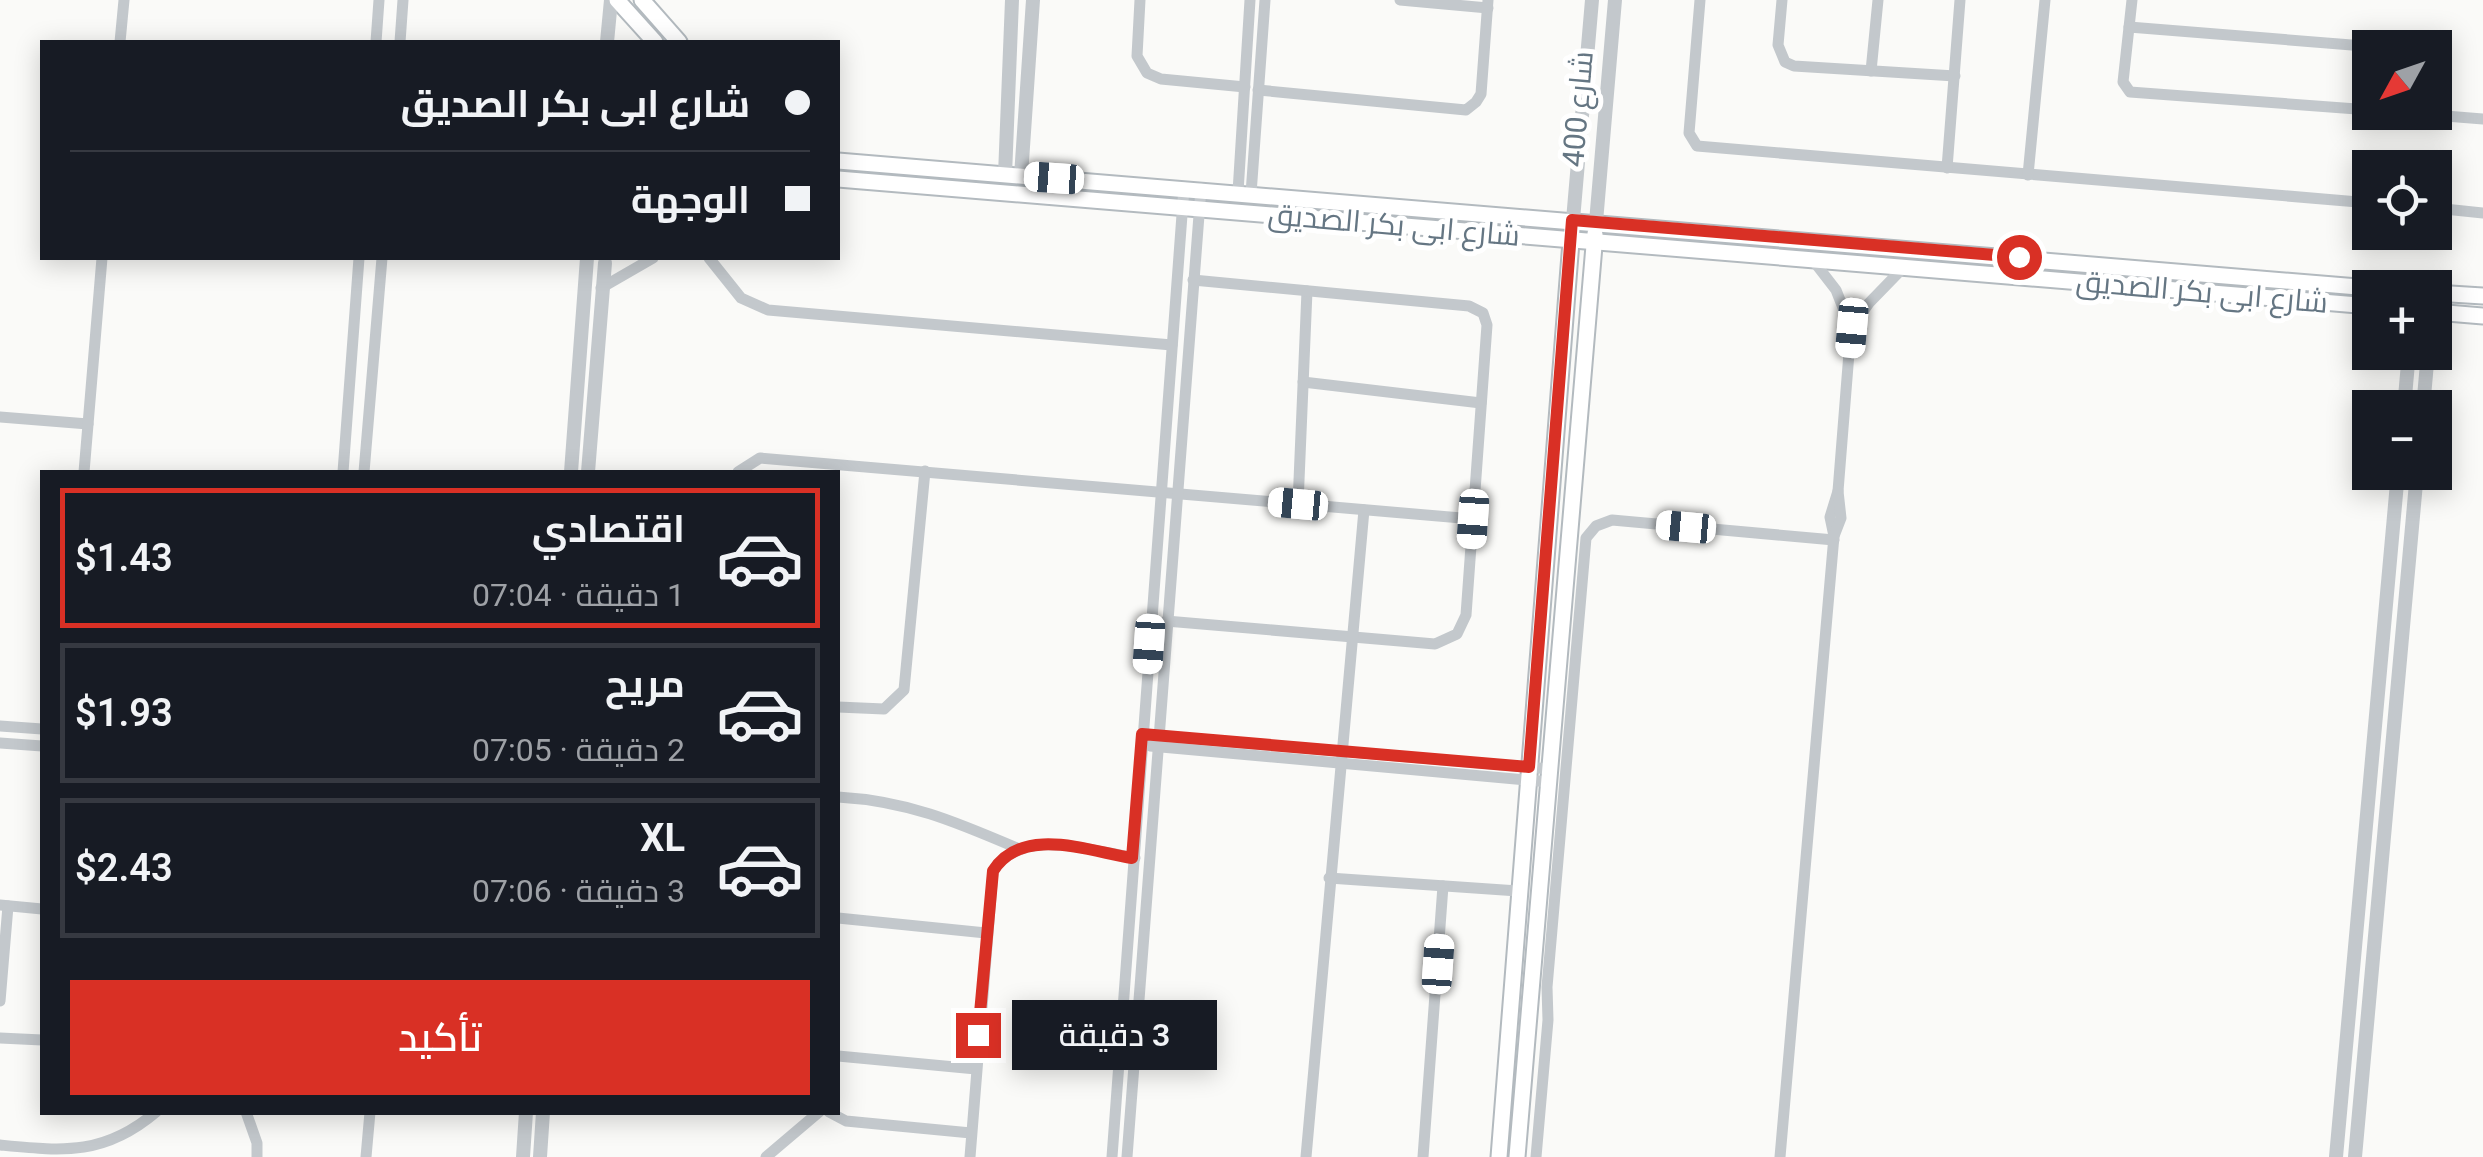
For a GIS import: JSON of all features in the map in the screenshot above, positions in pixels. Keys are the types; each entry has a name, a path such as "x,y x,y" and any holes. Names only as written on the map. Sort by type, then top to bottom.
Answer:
{"main road":[{"path":"614,0 653,40"},
{"path":"642,0 677,40"},
{"name":"شارع ابى بكر الصديق","path":"840,161 2352,286"},
{"name":"شارع ابى بكر الصديق","path":"840,179 2352,304"},
{"path":"1499,1157 1572,220"},
{"path":"1516,1157 1596,222"},
{"path":"2198,291 2200,273"},
{"path":"2452,294 2483,296"},
{"path":"2452,313 2483,316"}],"street":[{"path":"120,40 124,0"},
{"path":"376,40 379,0"},
{"path":"400,40 403,0"},
{"path":"607,40 614,0"},
{"path":"1012,0 1013,175"},
{"path":"1013,175 1033,0"},
{"path":"1140,0 1137,56 1146,74 1161,79 1245,86"},
{"path":"1244,193 1250,0"},
{"path":"1244,193 1265,0"},
{"path":"1258,90 1466,110 1481,94 1488,4 1400,0"},
{"name":"شارع 400","path":"1572,220 1592,0"},
{"name":"شارع 400","path":"1596,222 1615,0"},
{"path":"1700,0 1689,133 1698,146 2352,202"},
{"path":"1782,0 1778,45 1785,62 1794,66 1954,76"},
{"path":"1872,71 1878,0"},
{"path":"1947,168 1960,0"},
{"path":"2028,175 2045,0"},
{"path":"2132,0 2123,82 2130,92 2352,109"},
{"path":"2129,27 2352,45"},
{"path":"2452,117 2483,120"},
{"path":"1127,1157 1193,280 1192,189"},
{"path":"1112,1157 1172,345 1191,208"},
{"path":"2452,209 2483,212"},
{"path":"1780,1157 1834,538 1841,518 1838,492 1852,328 1836,290 1812,259"},
{"path":"84,470 102,260"},
{"path":"343,470 360,260"},
{"path":"364,470 382,260"},
{"path":"571,470 587,260"},
{"path":"585,275 609,260"},
{"path":"588,470 601,288 609,260"},
{"path":"584,299 650,260"},
{"path":"711,260 741,298 768,310 1172,345"},
{"path":"1852,328 1869,303 1904,266"},
{"path":"1166,621 1435,644 1457,634 1466,615 1486,325 1479,310 1193,280"},
{"path":"1298,504 1307,291"},
{"path":"1303,382 1481,403"},
{"path":"0,417 88,424"},
{"path":"741,470 760,458 1473,519"},
{"path":"840,708 884,708 904,690 925,471"},
{"path":"2336,1157 2396,490"},
{"path":"2355,1157 2415,490"},
{"path":"1306,1157 1364,510"},
{"path":"1536,1157 1586,538 1596,526 1612,520 1834,538"},
{"path":"0,726 40,729"},
{"path":"1141,739 1549,776"},
{"path":"0,743 40,746"},
{"path":"840,797 918,808 1016,848"},
{"path":"970,1157 990,879 1003,858 1016,848 1041,844 1148,860"},
{"path":"1329,878 1518,891"},
{"path":"1423,1157 1443,886"},
{"path":"0,1001 4,906 40,909"},
{"path":"840,918 986,933"},
{"path":"0,1038 40,1040"},
{"path":"840,1056 976,1069"},
{"path":"0,1146 86,1148 128,1132 152,1115"},
{"path":"247,1115 257,1157"},
{"path":"366,1157 370,1115"},
{"path":"523,1157 526,1115"},
{"path":"540,1157 544,1115"},
{"path":"766,1157 816,1115"},
{"path":"835,1115 846,1121 971,1133"}],"route":[{"path":"978,1035 993,871 1010,852 1032,844 1132,858 1142,734 1529,767 1572,220 2019,257"}]}
